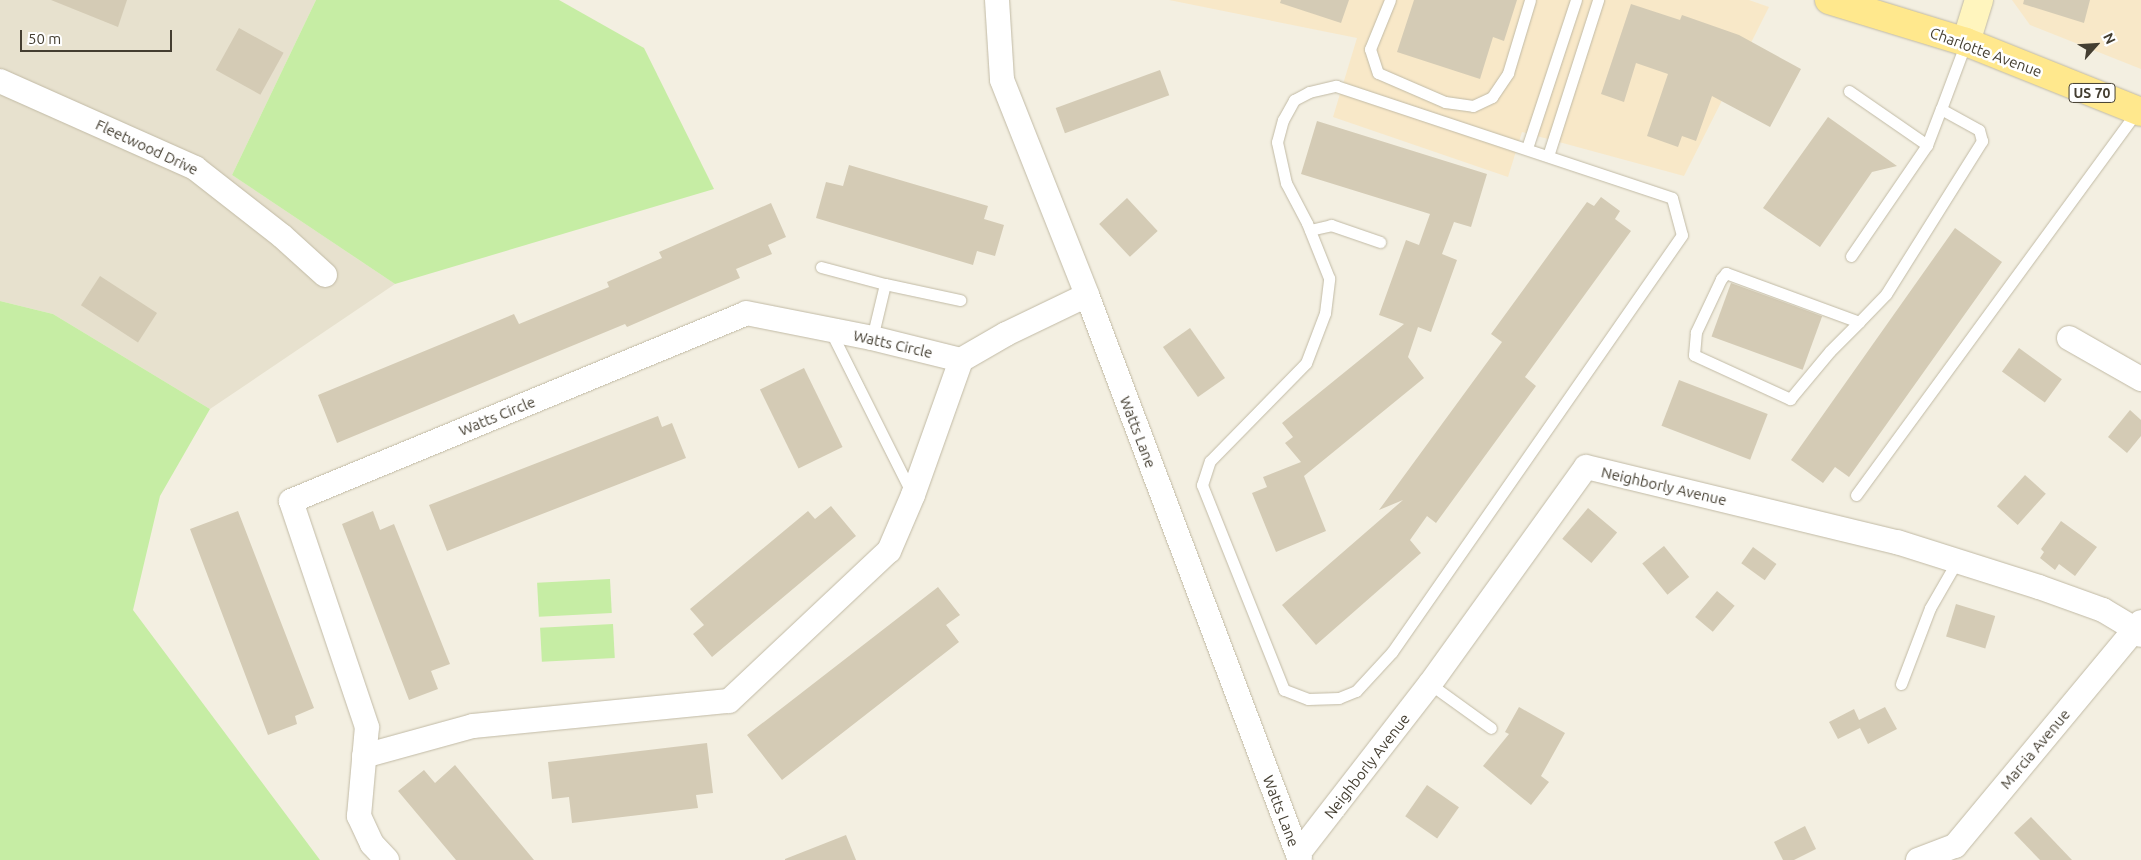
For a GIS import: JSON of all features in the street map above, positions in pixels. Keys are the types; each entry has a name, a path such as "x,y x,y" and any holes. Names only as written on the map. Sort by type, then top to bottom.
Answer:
{"main road":[{"name":"Charlotte Avenue","path":"1829,0 1966,42 2139,112"}],"street":[{"path":"1966,42 1979,0"},
{"name":"Watts Lane","path":"994,1 1002,80 1087,295 1299,857"},
{"name":"Fleetwood Drive","path":"0,81 195,168 282,236 325,275"},
{"path":"364,756 473,726 729,701 890,551 913,496 961,360 1006,334 1087,295"},
{"name":"Watts Circle","path":"387,860 372,844 359,816 367,727 291,501 746,313 872,338 961,360"},
{"path":"2068,338 2141,379"},
{"name":"Neighborly Avenue","path":"1299,857 1430,684 1586,467 1897,542 2040,587 2103,610 2139,628"},
{"name":"Marcia Avenue","path":"1918,860 1959,853 2139,628"}],"lane":[{"path":"1390,0 1370,50 1378,73 1445,102 1473,106 1492,97 1508,73 1530,0"},
{"path":"1527,148 1576,0"},
{"path":"1548,156 1598,0"},
{"path":"1851,256 1927,145 1966,42"},
{"path":"1336,86 1548,156 1672,198 1682,235 1392,652 1356,691 1339,698 1308,699 1284,690 1202,485 1210,461 1306,363 1324,313 1329,278 1310,230 1286,184 1277,142 1283,120 1294,100 1309,92 1336,86"},
{"path":"1849,92 1927,145"},
{"path":"1859,322 1726,273 1721,279 1696,332 1694,355 1790,399 1830,351 1859,322 1886,294 1982,141 1979,130 1941,109"},
{"path":"1856,495 2139,112"},
{"path":"1310,230 1331,225 1380,242"},
{"path":"821,267 885,284 960,300"},
{"path":"872,338 885,284"},
{"path":"830,330 913,496"},
{"path":"1901,684 1930,608 1957,561"},
{"path":"1430,684 1491,728"}],"shaded area":[{"path":"0,0 316,0 232,175 395,284 210,409 53,314 0,301"},
{"path":"1169,0 1749,0 1769,7 1684,176 1522,132 1508,177 1333,117 1357,38"},
{"path":"2012,0 2141,0 2141,69 2030,25"}],"green space":[{"path":"316,0 559,0 644,48 714,189 395,284 232,175"},
{"path":"0,301 53,314 210,409 160,496 133,610 320,860 0,860"},
{"path":"610,579 612,613 539,617 537,583"},
{"path":"613,624 615,658 542,662 540,628"}],"building":[{"path":"51,0 127,0 118,27"},
{"path":"1281,0 1349,0 1341,23 1280,3"},
{"path":"1414,0 1517,0 1504,41 1493,37 1480,79 1397,52"},
{"path":"2024,0 2090,0 2084,23 2023,4"},
{"path":"1631,4 1680,20 1682,15 1739,35 1801,69 1770,127 1712,96 1696,141 1682,136 1678,147 1647,136 1668,74 1636,63 1624,102 1601,94"},
{"path":"239,28 284,53 260,95 216,70"},
{"path":"1160,70 1169,95 1065,133 1056,108"},
{"path":"1828,117 1897,166 1872,172 1820,247 1763,208"},
{"path":"1317,121 1487,174 1471,227 1454,222 1442,254 1457,260 1431,332 1418,327 1408,357 1424,378 1304,476 1326,531 1276,552 1252,493 1267,487 1263,477 1301,462 1285,443 1293,437 1282,423 1404,324 1379,315 1406,240 1419,245 1430,214 1301,174"},
{"path":"849,165 988,206 984,219 1004,225 995,256 977,251 973,265 816,218 826,182 843,186"},
{"path":"1601,197 1620,211 1615,219 1631,231 1525,377 1536,386 1436,523 1427,516 1410,540 1421,553 1316,645 1282,605 1403,500 1379,510 1502,342 1491,334 1587,202 1594,206"},
{"path":"1127,198 1158,231 1130,257 1099,224"},
{"path":"771,203 786,237 768,245 772,254 736,269 740,278 627,327 625,324 337,443 318,395 514,314 519,324 609,287 607,282 662,258 659,252"},
{"path":"1955,228 2002,262 1849,477 1835,467 1823,483 1791,460"},
{"path":"100,276 157,313 138,342 81,305"},
{"path":"1731,283 1822,316 1803,370 1712,337"},
{"path":"1190,328 1225,378 1198,397 1163,347"},
{"path":"2019,348 2062,379 2045,403 2002,371"},
{"path":"804,368 843,447 799,469 760,389"},
{"path":"1679,380 1768,414 1750,460 1661,426"},
{"path":"2130,410 2141,420 2141,436 2127,453 2108,437"},
{"path":"658,416 662,427 672,423 686,458 447,551 429,505"},
{"path":"2025,475 2046,494 2018,525 1997,506"},
{"path":"831,506 856,536 712,657 693,634 704,625 690,609 808,511 815,519"},
{"path":"1588,508 1617,532 1591,563 1562,539"},
{"path":"238,511 314,708 295,716 297,724 268,735 190,529"},
{"path":"373,511 380,530 394,524 450,664 431,671 438,689 409,700 342,524"},
{"path":"2061,521 2097,547 2075,576 2059,564 2055,570 2040,558 2044,552 2041,549"},
{"path":"1664,546 1689,577 1667,595 1642,564"},
{"path":"1753,547 1776,564 1765,580 1741,563"},
{"path":"938,587 960,615 946,625 959,642 782,780 747,735"},
{"path":"1717,591 1735,606 1713,632 1695,617"},
{"path":"1956,604 1995,616 1985,649 1946,637"},
{"path":"1519,707 1565,733 1541,776 1549,782 1531,805 1483,766 1509,734 1505,732"},
{"path":"1885,707 1897,729 1868,744 1860,728 1838,739 1829,722 1854,709 1859,720"},
{"path":"707,743 713,793 696,795 698,808 572,823 569,797 552,799 548,762"},
{"path":"455,765 534,860 456,860 398,791 424,770 435,783"},
{"path":"1427,785 1459,807 1437,838 1405,816"},
{"path":"2031,817 2072,860 2040,860 2014,833"},
{"path":"1805,826 1816,849 1794,860 1783,860 1774,842"},
{"path":"846,835 856,860 785,860 785,859"}]}
